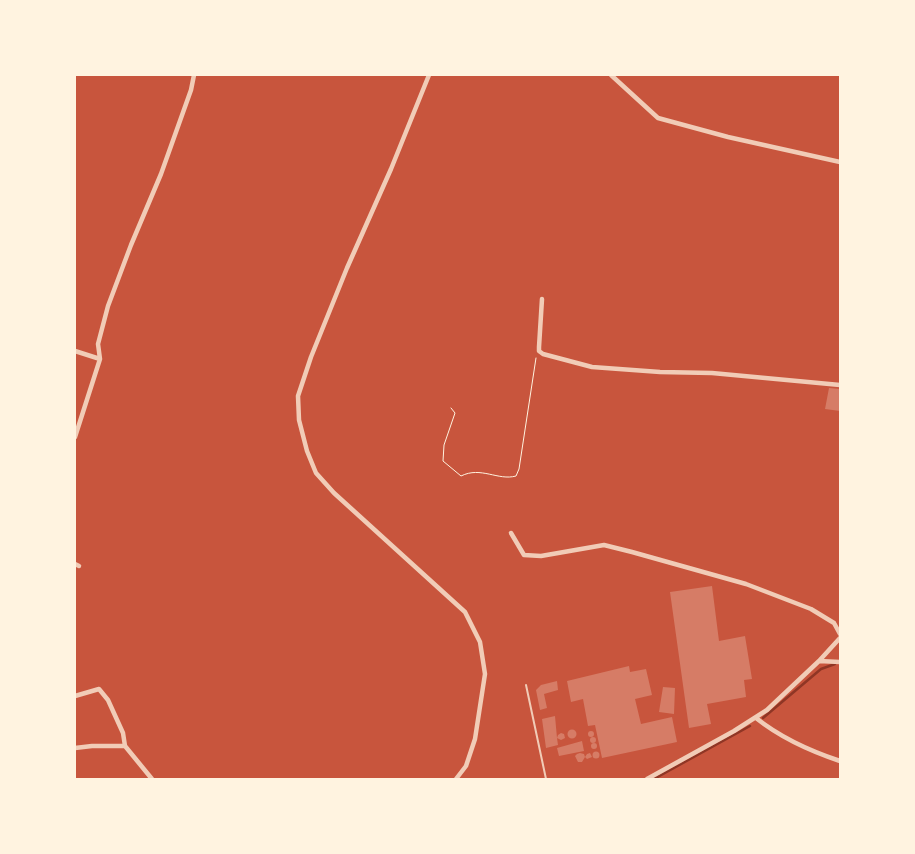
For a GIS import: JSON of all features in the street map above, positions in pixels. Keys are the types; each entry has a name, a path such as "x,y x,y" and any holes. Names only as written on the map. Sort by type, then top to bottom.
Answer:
{"street":[{"path":"75,437 100,359 98,344 108,306 161,174 191,90 194,75"},
{"path":"429,75 391,169 347,268 311,357 298,396 299,420 307,451 316,473 334,493 465,612 480,642 485,674 475,739 466,766 456,779"},
{"path":"611,75 658,118 728,137 840,162"},
{"path":"542,298 539,351 543,354 592,368 660,372 712,372 840,384"},
{"path":"75,351 100,359"},
{"path":"511,533 524,555 541,556 604,546 746,584 812,609 834,623 840,636 819,660 767,710 648,779"},
{"path":"819,660 840,662"},
{"path":"75,696 98,689 108,700 123,732 125,746 152,779"},
{"path":"756,718 790,741 840,761"},
{"path":"75,748 125,746"}],"lane":[{"path":"526,685 546,779"}],"path":[{"path":"451,408 455,413 444,446 443,461 461,476 466,473 484,472 509,478 516,476 519,469 536,355 539,351"}],"building":[{"path":"829,388 840,389 840,411 825,409"},
{"path":"712,586 719,641 745,636 752,679 744,680 746,697 707,704 711,724 689,728 670,592"},
{"path":"629,666 630,672 646,669 652,695 635,699 641,724 672,717 677,742 602,758 595,725 588,726 583,699 571,702 567,681"},
{"path":"557,681 558,690 544,694 547,708 540,710 536,690 541,685"},
{"path":"663,687 675,688 674,714 659,712"},
{"path":"555,716 558,745 546,748 542,719"},
{"path":"572,729 577,734 572,739 567,734"},
{"path":"591,731 594,734 591,737 588,734"},
{"path":"561,733 564,734 565,738 561,740 557,738"},
{"path":"593,737 596,740 593,743 590,740"},
{"path":"582,741 584,751 559,756 557,748"},
{"path":"594,743 597,746 594,749 591,746"},
{"path":"596,752 599,755 596,758 593,755"},
{"path":"580,753 584,754 585,757 582,762 578,762 575,756"},
{"path":"590,753 592,757 587,759 585,757"}],"waterway":[{"path":"763,718 821,669 835,664"},
{"path":"654,779 750,726"}]}
